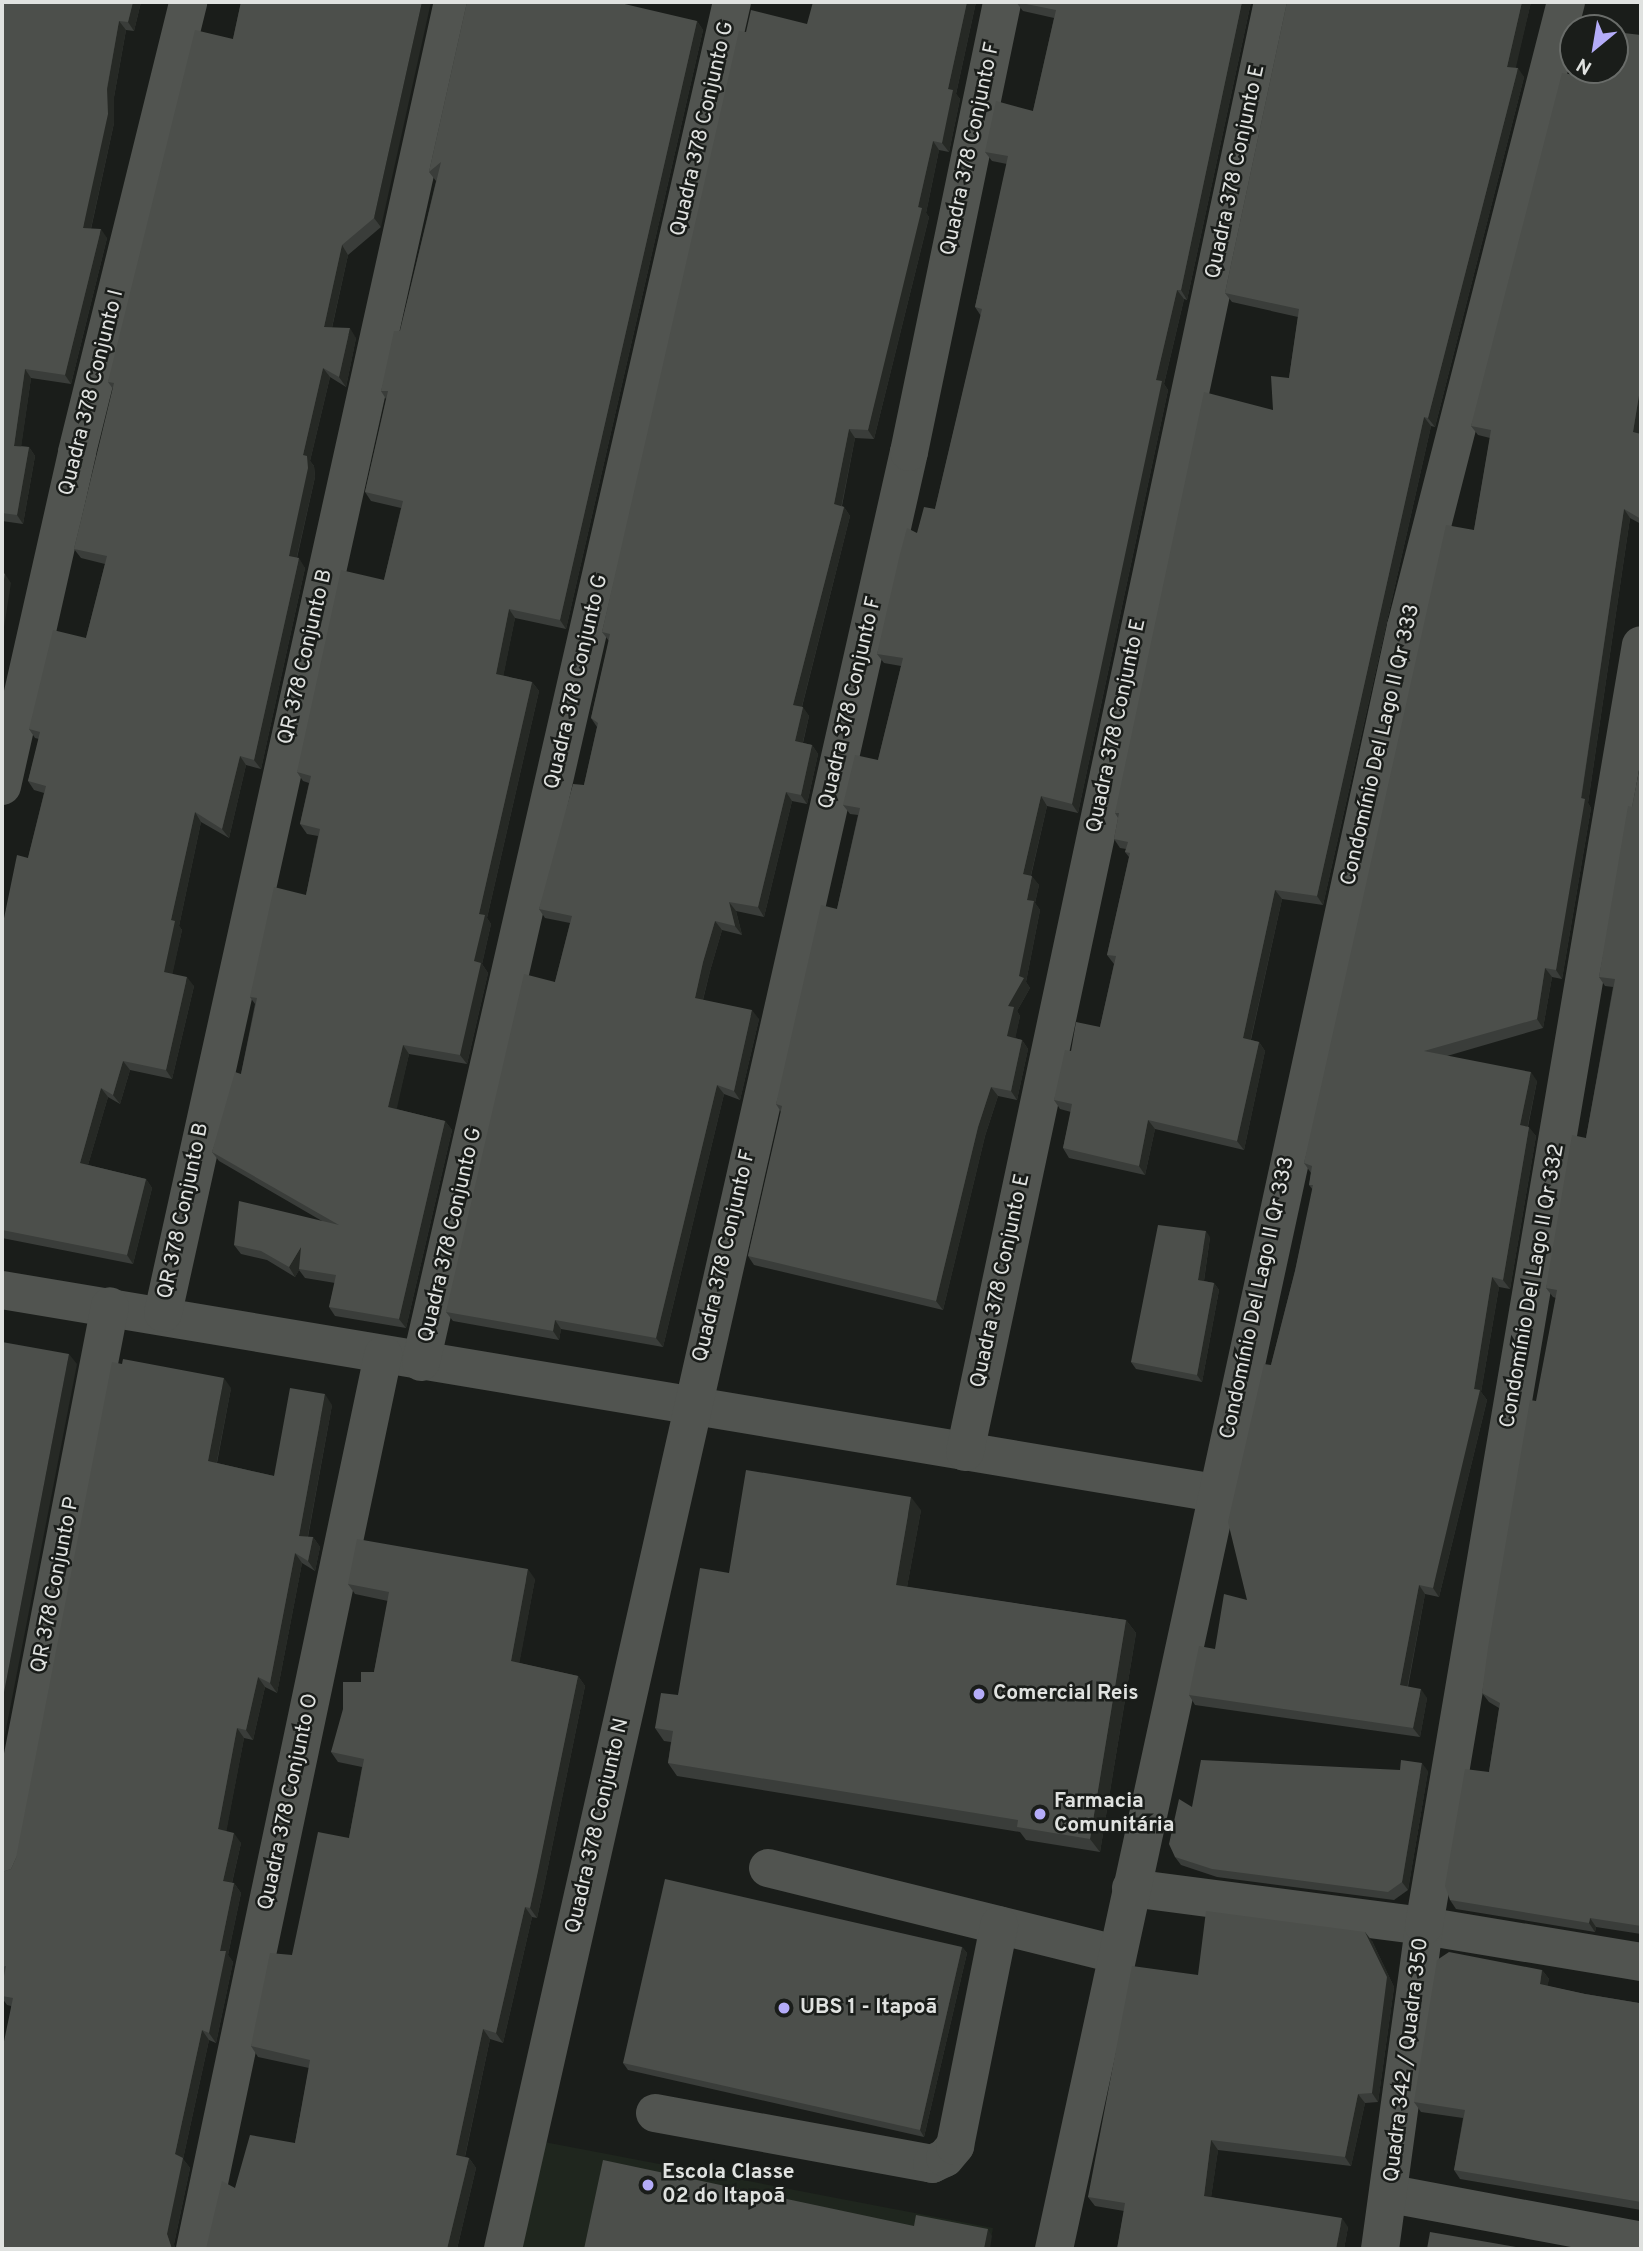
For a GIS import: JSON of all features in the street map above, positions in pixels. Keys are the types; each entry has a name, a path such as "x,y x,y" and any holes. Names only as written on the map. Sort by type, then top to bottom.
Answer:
{"street":[{"name":"Quadra 378 Conjunto I","path":"2,786 77,452 188,2"},
{"name":"QR 378 Conjunto B","path":"163,1313 453,2"},
{"name":"Quadra 378 Conjunto G","path":"421,1362 732,2"},
{"name":"Quadra 378 Conjunto F","path":"692,1403 909,452 1002,2"},
{"name":"Quadra 378 Conjunto E","path":"965,1452 1273,2"},
{"name":"Condomínio Del Lago II Qr 333","path":"1054,2249 1215,1493 1406,627 1566,2"},
{"name":"Condomínio Del Lago II Qr 332","path":"1423,1926 1641,645"},
{"path":"2,1290 163,1313 421,1362 692,1403 1215,1493"},
{"name":"QR 378 Conjunto P","path":"2,1864 110,1306"},
{"name":"Quadra 378 Conjunto O","path":"195,2249 383,1355"},
{"name":"Quadra 378 Conjunto N","path":"503,2249 692,1403"},
{"path":"768,1868 1116,1954"},
{"path":"1131,1888 1423,1926 1641,1962"},
{"path":"655,2113 932,2164 945,2158 955,2146 999,1925"},
{"name":"Quadra 342 / Quadra 350","path":"1380,2249 1391,2194 1423,1926"},
{"path":"1391,2194 1641,2241"}],"shaded area":[{"name":"Escola Classe 02 do Itapoã","path":"539,2141 993,2228 989,2249 517,2249"}],"building":[{"path":"2,2 133,2 128,22 119,21 107,88 108,114 83,228 101,229 65,375 25,369 14,446 29,447 17,515 2,513"},
{"path":"241,2 422,2 374,218 342,245 324,327 350,328 339,377 323,368 303,455 307,456 308,468 289,556 299,558 254,760 240,756 222,829 195,812 171,920 175,921 164,972 187,977 166,1070 123,1061 113,1095 101,1088 80,1163 146,1179 127,1255 2,1230 2,928 17,855 28,858 46,786 28,781 40,732 29,729 53,630 86,638 107,556 74,549 114,383 108,382 195,30 233,39"},
{"path":"467,2 616,2 697,21 560,620 509,609 496,674 532,682 479,914 485,915 474,961 481,963 460,1055 403,1045 388,1107 445,1121 399,1319 329,1307 336,1275 299,1269 301,1247 289,1267 261,1251 234,1245 239,1201 339,1225 212,1152 235,1072 241,1074 257,998 250,997 274,887 306,895 320,829 300,824 311,776 297,772 341,570 384,580 403,501 365,492 388,391 381,391 394,331 400,331 441,162 429,172"},
{"path":"813,2 967,2 948,89 953,90 942,143 933,141 918,207 922,208 868,430 849,429 834,504 844,507 793,705 803,707 795,741 812,745 801,795 786,792 758,907 729,902 735,926 715,921 695,998 752,1010 734,1091 717,1085 656,1338 555,1320 553,1331 446,1312 524,974 555,982 572,916 539,909 573,784 584,785 598,723 591,718 610,634 602,632 739,31 746,32 751,10 807,24"},
{"path":"1016,2 1242,2 1181,290 1177,290 1156,380 1162,381 1072,804 1041,796 1023,874 1032,876 1027,900 1034,901 1019,976 1024,978 1008,1006 1014,1007 1007,1036 1022,1040 1011,1091 991,1087 978,1127 936,1301 748,1256 782,1106 776,1104 821,905 837,909 860,808 843,805 855,755 878,760 903,658 877,654 900,554 907,528 917,533 924,507 935,509 982,309 975,307 1008,156 985,152 996,101 1033,111 1056,10"},
{"path":"1287,2 1522,2 1507,67 1518,68 1428,418 1424,417 1317,896 1275,890 1243,1038 1259,1042 1237,1141 1148,1120 1139,1166 1063,1148 1072,1104 1054,1100 1065,1050 1071,1051 1076,1022 1100,1027 1116,956 1107,955 1130,853 1125,852 1128,842 1114,839 1119,813 1115,813 1204,392 1273,410 1271,376 1289,378 1299,309 1225,293"},
{"path":"1629,34 1641,35 1641,383 1633,432 1641,434 1641,519 1624,509 1581,798 1585,799 1556,970 1545,968 1537,1019 1424,1051 1531,1072 1520,1125 1529,1127 1503,1280 1492,1277 1474,1389 1480,1390 1433,1588 1419,1585 1400,1685 1421,1689 1413,1728 1189,1695 1199,1646 1215,1649 1224,1594 1247,1600 1228,1522 1264,1364 1271,1365 1295,1271 1313,1185 1309,1185 1312,1166 1304,1163 1446,525 1474,530 1491,430 1471,426 1559,84 1629,84"},
{"path":"2,572 5,574 2,593"},
{"path":"1641,761 1641,1926 1590,1918 1589,1923 1450,1900 1445,1886 1465,1769 1489,1772 1500,1703 1482,1693 1488,1648 1530,1400 1536,1401 1557,1290 1546,1288 1572,1135 1586,1138 1615,979 1599,977 1628,806 1632,807"},
{"path":"1158,1225 1206,1231 1198,1280 1214,1283 1197,1375 1131,1362"},
{"path":"2,1342 69,1354 2,1703"},
{"path":"123,1359 224,1378 208,1461 274,1476 290,1388 325,1394 299,1536 313,1537 308,1561 295,1553 270,1683 258,1677 246,1730 237,1728 218,1829 234,1833 223,1881 234,1883 220,1951 226,1951 209,2033 202,2030 175,2154 183,2158 167,2234 172,2249 2,2249 2,2051 13,1998 2,1996 6,1966 2,1967 2,1872 11,1869 16,1858 112,1362 122,1364"},
{"path":"746,1470 911,1497 896,1585 1126,1620 1090,1839 1017,1827 1018,1820 668,1763 673,1731 655,1728 661,1693 678,1695 700,1568 729,1573"},
{"path":"357,1539 528,1569 511,1661 578,1676 537,1876 530,1908 525,1907 496,2033 483,2029 456,2155 469,2158 447,2249 206,2249 222,2181 235,2188 250,2135 295,2143 310,2060 251,2046 270,1953 292,1955 318,1832 349,1838 364,1759 331,1752 343,1709 343,1682 361,1682 361,1672 374,1672 389,1592 348,1584"},
{"path":"1201,1760 1400,1770 1401,1760 1422,1763 1402,1882 1388,1892 1212,1869 1175,1857 1169,1844 1179,1799 1192,1807"},
{"path":"665,1879 962,1947 920,2130 623,2063"},
{"path":"1206,1911 1365,1932 1387,1977 1372,2093 1358,2094 1345,2157 1211,2140 1204,2196 1342,2218 1336,2249 1117,2249 1125,2203 1088,2197 1132,1966 1198,1975"},
{"path":"1449,1952 1542,1970 1540,1984 1585,1994 1639,2003 1641,1994 1641,2202 1454,2170 1465,2110 1414,2102 1437,1960"},
{"name":"Escola Classe 02 do Itapoã","path":"603,2160 914,2226 916,2215 988,2229 984,2249 584,2249"},
{"path":"1430,2232 1527,2249 1427,2249"}],"place":[{"name":"Comercial Reis","path":"979,1694"},
{"name":"Farmacia Comunitária","path":"1040,1814"},
{"name":"UBS 1 - Itapoã","path":"784,2008"},
{"name":"Escola Classe 02 do Itapoã","path":"648,2185"}]}
